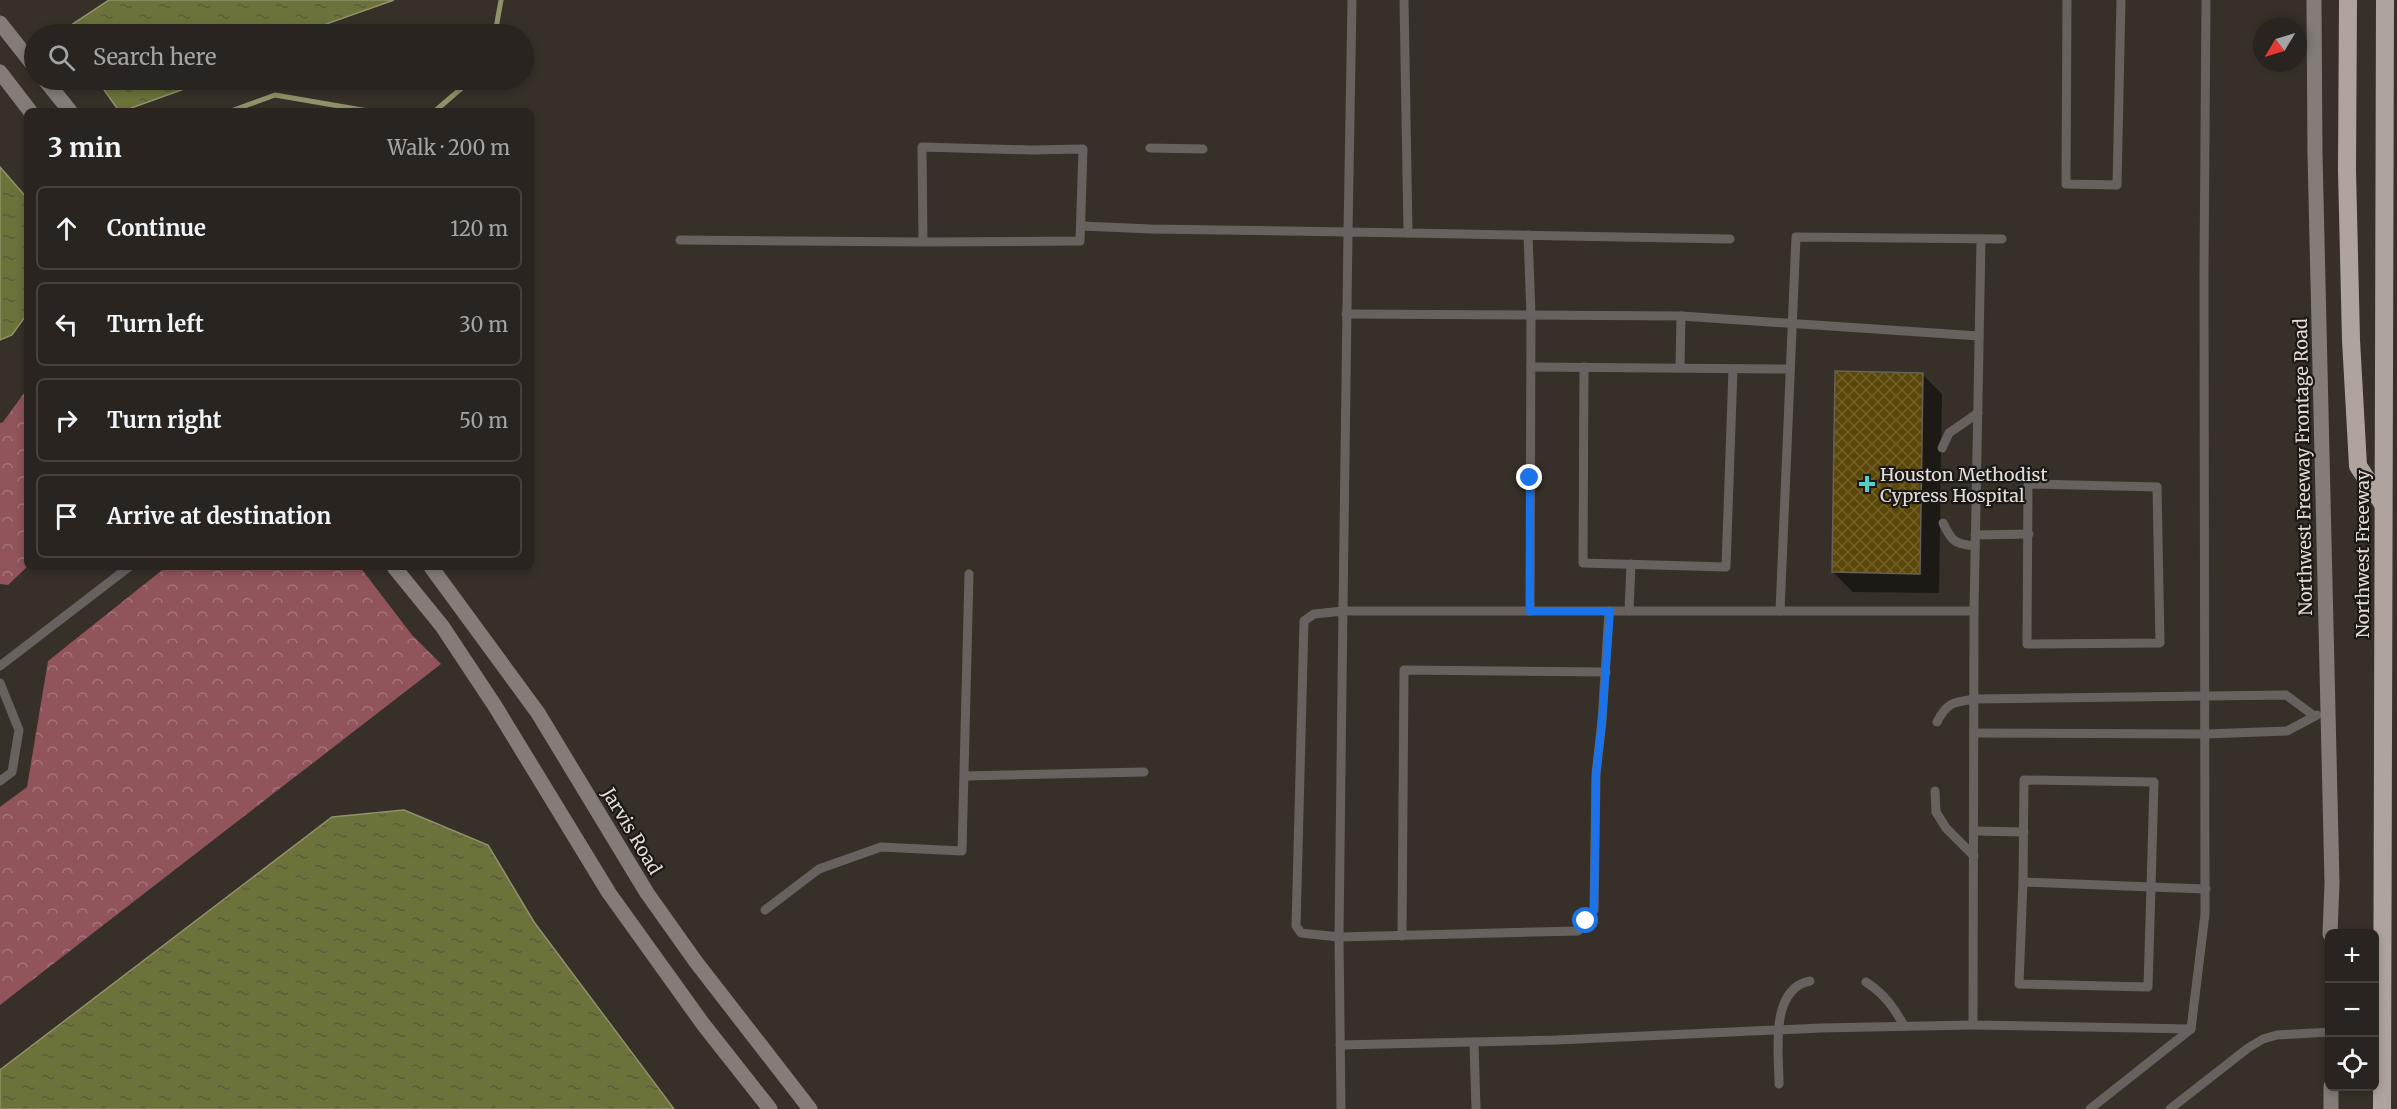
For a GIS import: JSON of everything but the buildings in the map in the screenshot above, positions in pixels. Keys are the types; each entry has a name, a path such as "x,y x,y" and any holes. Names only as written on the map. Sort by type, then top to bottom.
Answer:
{"highway":[{"path":"2348,0 2347,181 2351,340 2358,466 2384,504"},
{"name":"Northwest Freeway","path":"2382,1109 2385,0"}],"street":[{"name":"Northwest Freeway Frontage Road","path":"2314,0 2321,715 2332,883 2330,929"},
{"path":"0,23 24,53"},
{"path":"0,72 28,108"},
{"path":"53,90 68,108"},
{"path":"396,570 439,622 495,706 609,894 703,1024 770,1109"},
{"name":"Jarvis Road","path":"433,570 462,606 538,713 647,893 696,962 810,1109"},
{"path":"439,622 462,606"},
{"path":"2331,1091 2331,1109"}],"lane":[{"path":"1341,1109 1339,937 1352,0"},
{"path":"1404,0 1408,233"},
{"path":"2067,0 2066,184 2117,185 2121,0"},
{"path":"2090,1109 2191,1029 2205,914 2206,0"},
{"path":"680,240 923,242 1080,241 1083,149 922,147 923,242"},
{"path":"1150,148 1203,149"},
{"path":"1082,226 1730,239"},
{"path":"1528,235 1531,315 1530,611"},
{"path":"1780,611 1796,237 2002,239"},
{"path":"1973,1025 1974,611 1981,239"},
{"path":"1347,314 1681,316 1979,336"},
{"path":"1680,368 1681,316"},
{"path":"1531,367 1790,369"},
{"path":"1584,367 1583,563 1726,567 1733,369"},
{"path":"1942,448 1949,433 1978,413"},
{"path":"2028,484 2157,487 2160,643 2026,644 2029,534 2028,484"},
{"path":"1943,523 1950,537 1959,544 1975,546"},
{"path":"1976,535 2029,534"},
{"path":"1629,611 1631,564"},
{"path":"0,666 125,570"},
{"path":"765,910 819,869 881,847 962,851 969,574"},
{"path":"1610,611 1596,774 1594,910 1578,931 1339,937 1301,933 1296,926 1304,621 1314,614 1343,611 1530,611 1610,611 1974,611"},
{"path":"1402,936 1404,670 1606,672"},
{"path":"0,682 19,730 12,772 0,781"},
{"path":"1936,722 1943,710 1954,702 1975,699 2286,695 2321,715"},
{"path":"1974,733 2206,734 2288,731 2321,715"},
{"path":"965,776 1144,772"},
{"path":"2024,780 2154,782 2148,987 2019,984 2023,882 2024,780"},
{"path":"1935,791 1936,812 1946,828 1974,856"},
{"path":"1974,831 2024,832"},
{"path":"2023,882 2206,889"},
{"path":"1779,1084 1779,1030 1783,1004 1790,992 1801,983 1810,981"},
{"path":"1866,982 1880,991 1894,1007 1904,1026"},
{"path":"1340,1045 1904,1026 2191,1029"},
{"path":"2170,1109 2248,1048 2263,1039 2277,1035 2325,1032"},
{"path":"1474,1042 1476,1109"}],"green space":[{"path":"24,393 24,570 8,585 0,584 0,423"},
{"path":"162,570 362,570 412,635 441,664 0,1005 0,807 27,787 48,661"}],"water":[{"path":"109,0 394,0 327,24 73,24"},
{"path":"104,90 181,90 131,108 117,108"},
{"path":"0,167 24,195 24,318 12,335 0,340"},
{"path":"404,810 488,845 534,922 674,1109 0,1109 0,1070 332,817"}],"waterway":[{"path":"497,24 501,0"},
{"path":"438,108 459,90"},
{"path":"239,108 275,95 351,108"}],"place":[{"name":"Houston Methodist Cypress Hospital","path":"1867,484"}],"route":[{"path":"1530,478 1530,611 1610,611 1596,774 1594,910 1586,921"}]}
